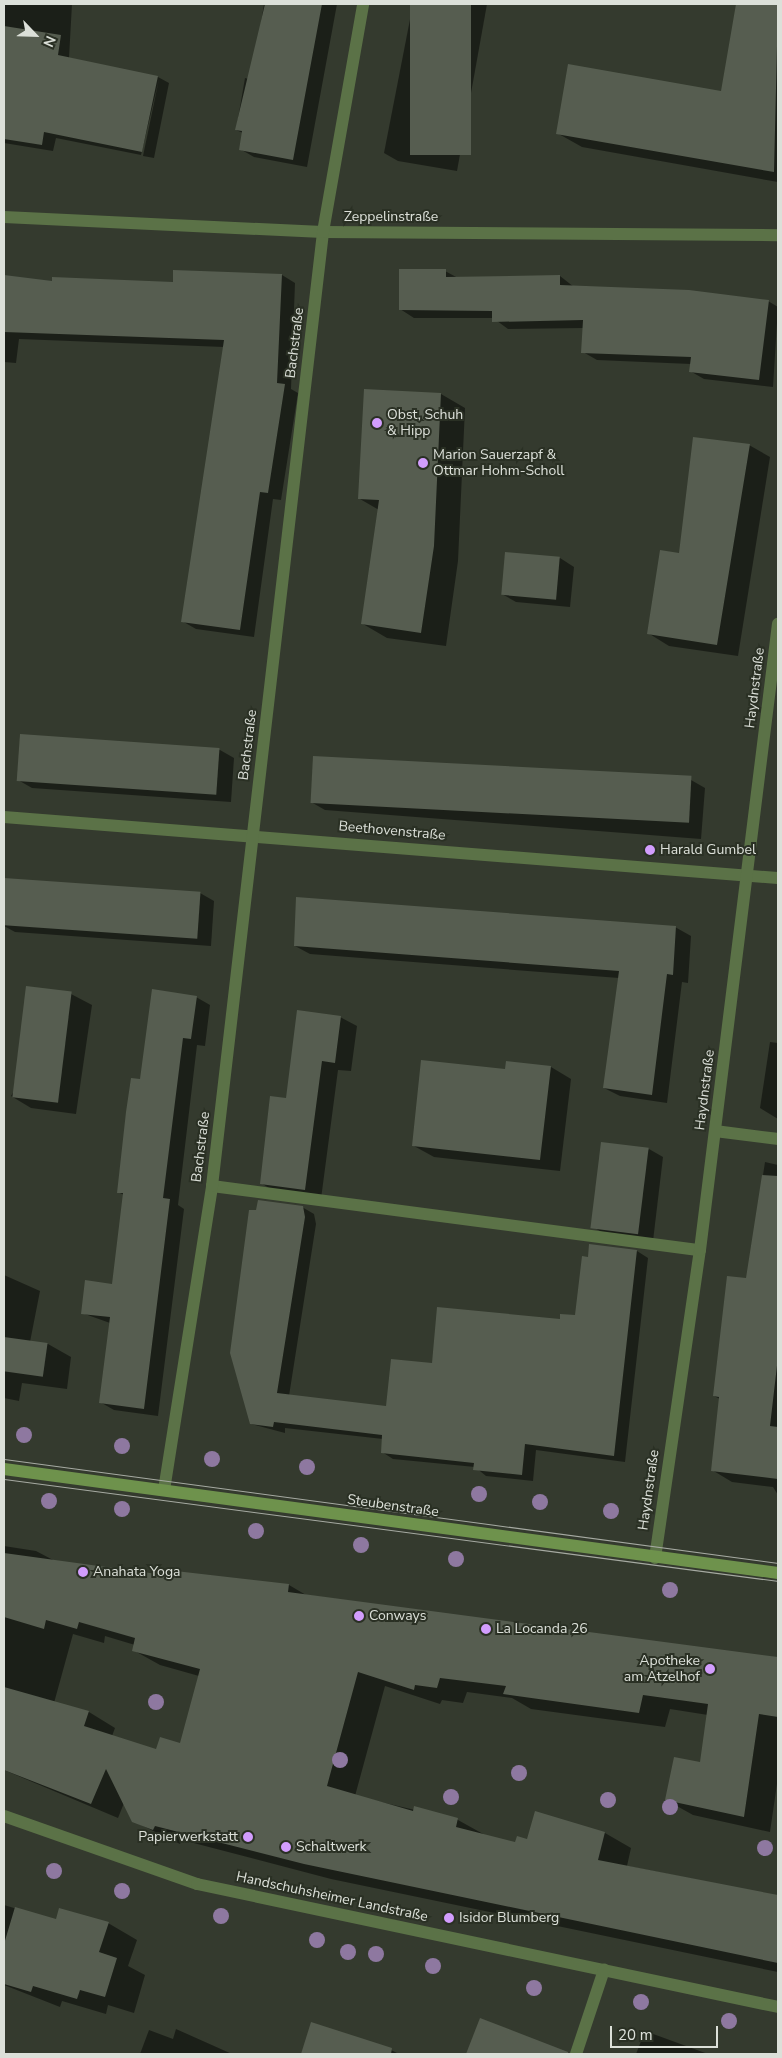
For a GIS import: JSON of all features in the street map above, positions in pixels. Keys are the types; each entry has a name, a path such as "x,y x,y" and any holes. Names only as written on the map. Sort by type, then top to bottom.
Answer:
{"main road":[{"name":"Steubenstraße","path":"4,1469 655,1558 778,1573"}],"street":[{"name":"Bachstraße","path":"164,1490 212,1186 323,232 363,4"},
{"name":"Zeppelinstraße","path":"4,217 323,232 778,235"},
{"name":"Haydnstraße","path":"655,1558 700,1250 778,624"},
{"name":"Beethovenstraße","path":"4,817 253,835 778,878"},
{"path":"715,1131 778,1138"},
{"path":"212,1186 700,1250"},
{"name":"Handschuhsheimer Landstraße","path":"4,1816 197,1884 778,2007"},
{"path":"576,2054 604,1970"}],"building":[{"path":"265,4 322,4 293,160 239,150 242,131 235,130"},
{"path":"410,4 471,4 471,155 410,155"},
{"path":"736,4 778,4 774,172 556,134 568,64 721,91"},
{"path":"4,26 61,35 58,55 158,76 142,152 44,132 42,145 4,139"},
{"path":"399,269 446,269 446,277 560,275 560,285 689,290 769,300 759,380 689,372 691,357 581,353 583,320 492,322 492,311 399,310"},
{"path":"173,270 282,274 277,383 285,384 268,493 260,492 240,630 181,622 224,340 4,332 4,275 52,281 52,277 173,282"},
{"path":"364,389 441,393 434,546 421,633 361,624 379,500 358,499"},
{"path":"693,437 750,444 717,645 647,634 660,550 679,553"},
{"path":"505,552 560,557 556,600 501,595"},
{"path":"20,734 220,748 216,795 17,781"},
{"path":"313,756 691,776 689,823 311,803"},
{"path":"4,878 201,892 197,939 4,925"},
{"path":"296,897 676,926 673,975 667,974 652,1095 603,1088 619,971 294,946"},
{"path":"26,986 72,992 58,1103 12,1097"},
{"path":"152,989 197,996 191,1039 183,1038 163,1198 170,1199 144,1409 99,1403 110,1317 81,1314 85,1280 112,1284 123,1193 117,1193 126,1112 131,1078 140,1079"},
{"path":"297,1010 341,1016 335,1063 322,1061 305,1190 260,1184 270,1096 286,1098"},
{"path":"421,1060 505,1069 506,1061 551,1066 540,1160 412,1146"},
{"path":"601,1142 649,1148 638,1234 590,1228"},
{"path":"762,1175 778,1176 778,1357 770,1426 778,1427 778,1479 711,1471 719,1397 713,1396 727,1276 746,1278"},
{"path":"258,1200 303,1206 305,1217 277,1393 386,1406 391,1359 432,1363 437,1307 560,1319 560,1314 575,1315 582,1256 588,1257 589,1244 637,1250 614,1456 525,1444 522,1475 473,1470 474,1463 381,1453 382,1435 274,1422 273,1427 250,1424 230,1353 249,1210 256,1210"},
{"path":"4,1337 48,1343 43,1377 4,1371"},
{"path":"4,1553 157,1574 158,1569 289,1584 288,1592 778,1657 778,1717 759,1714 744,1817 665,1800 674,1757 700,1762 708,1704 643,1695 639,1713 503,1694 506,1686 440,1678 437,1688 415,1685 414,1690 358,1672 327,1786 413,1811 414,1806 458,1818 456,1827 515,1842 517,1836 527,1839 535,1811 605,1832 598,1860 778,1895 778,1963 304,1864 155,1826 153,1830 132,1822 106,1769 91,1804 4,1770 4,1687 89,1711 84,1726 156,1749 160,1737 180,1743 200,1669 132,1651 135,1638 79,1622 77,1629 46,1620 44,1629 4,1617"},
{"path":"15,1907 56,1919 59,1908 109,1922 99,1952 117,1958 105,1997 80,1990 77,1999 33,1986 31,1992 4,1984 4,1944"},
{"path":"480,2018 568,2052 568,2054 466,2054"},
{"path":"311,2022 392,2048 391,2054 301,2054"}],"tram line":[{"path":"4,1459 778,1563"},
{"path":"4,1479 778,1581"}],"place":[{"name":"Obst, Schuh & Hipp","path":"377,423"},
{"name":"Marion Sauerzapf & Ottmar Hohm-Scholl","path":"423,463"},
{"name":"Harald Gumbel","path":"650,850"},
{"name":"Anahata Yoga","path":"83,1572"},
{"name":"Conways","path":"359,1616"},
{"name":"La Locanda 26","path":"486,1629"},
{"name":"Apotheke am Atzelhof","path":"710,1669"},
{"name":"Papierwerkstatt","path":"248,1837"},
{"name":"Schaltwerk","path":"286,1847"},
{"name":"Isidor Blumberg","path":"449,1918"}]}
